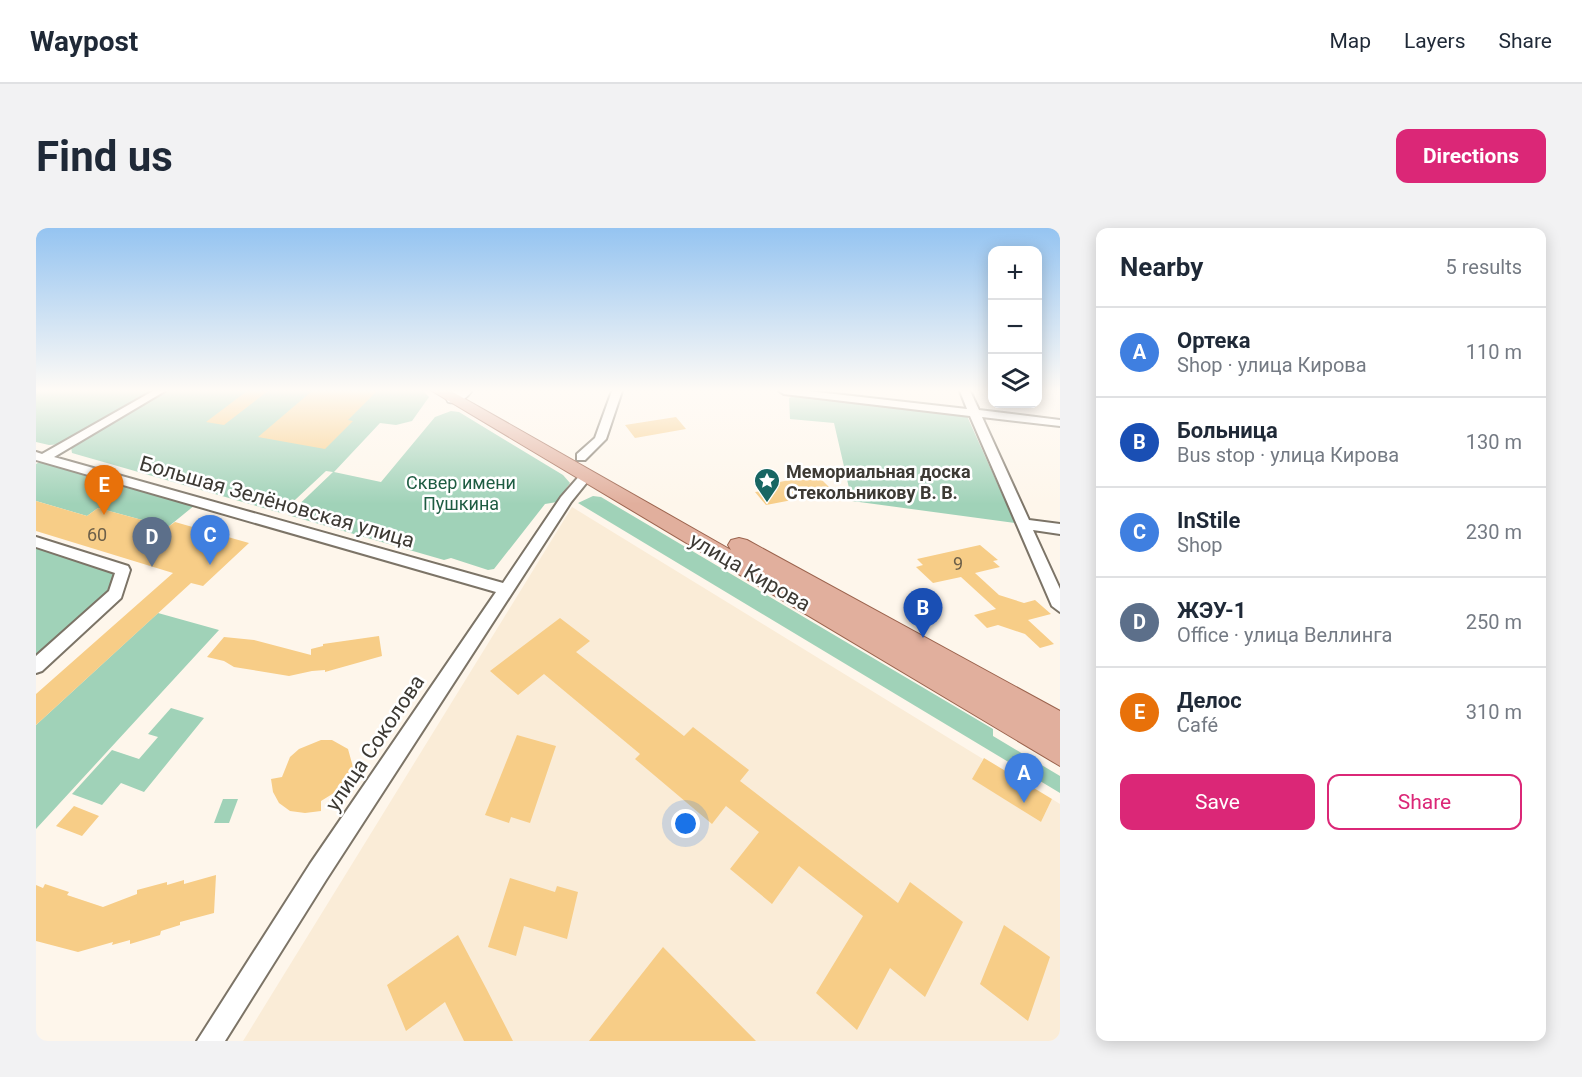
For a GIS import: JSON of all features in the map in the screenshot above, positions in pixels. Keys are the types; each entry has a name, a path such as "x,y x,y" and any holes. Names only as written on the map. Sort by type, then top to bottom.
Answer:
{"main road":[{"name":"улица Кирова","path":"519,429 588,466 851,619 1060,753"},
{"name":"улица Кирова","path":"851,619 1060,726"}],"street":[{"path":"40,457 91,429"},
{"name":"улица Соколова","path":"210,1041 318,872 588,466 604,429"},
{"path":"982,429 1060,606"},
{"name":"Большая Зелёновская улица","path":"40,457 506,589"},
{"path":"1024,524 1060,529"},
{"path":"36,542 123,570 116,594 36,666"}],"shaded area":[{"path":"572,507 983,759 973,779 1041,822 1052,799 1060,804 1060,1041 243,1041"}],"green space":[{"path":"36,429 90,429 64,444 49,445 36,442"},
{"name":"Сквер имени Пушкина","path":"101,429 374,429 334,472 381,482 425,429 487,429 563,475 570,483 557,502 545,504 494,569 488,570 451,558 444,560 288,515 333,472 326,471 281,513 72,453 71,447"},
{"path":"835,429 973,429 1015,523 852,501"},
{"path":"43,460 195,505 168,527 98,508 87,516 36,501 36,464"},
{"path":"593,496 601,497 993,729 993,736 1060,776 1060,793 578,503"},
{"path":"36,544 119,571 112,594 36,663"},
{"path":"158,613 219,630 36,829 36,725"},
{"path":"171,708 204,718 144,792 121,783 102,805 72,794 112,750 139,759 158,737 148,734"},
{"path":"223,799 238,799 229,823 214,823"}],"building":[{"path":"267,429 345,429 325,449 258,437"},
{"path":"628,429 686,429 635,438"},
{"path":"817,475 829,487 825,488 829,493 766,505 755,492 762,491 758,486"},
{"path":"36,501 87,516 98,508 168,527 175,522 249,543 203,586 191,583 36,725 36,694 173,573 36,531"},
{"path":"980,545 998,560 993,561 1000,567 975,573 999,595 1024,603 1035,600 1051,614 1028,620 1054,644 1040,648 1025,634 998,625 987,628 974,615 996,609 961,577 933,583 916,567 923,565 917,559"},
{"path":"560,618 590,641 576,652 684,736 693,727 749,770 740,781 898,903 910,882 963,922 925,997 890,968 857,1030 816,993 863,916 799,866 772,904 730,869 759,832 726,806 712,824 635,759 640,754 544,674 518,695 490,671"},
{"path":"379,636 382,656 325,672 325,670 312,671 289,676 234,667 224,661 207,657 224,637 254,640 311,655 311,649 323,646 323,644"},
{"path":"517,735 556,746 530,823 511,817 509,823 485,815"},
{"path":"321,740 332,740 348,749 353,767 349,778 342,788 321,801 321,811 305,813 290,811 279,803 273,792 271,779 282,777 290,757 299,749"},
{"path":"984,758 1052,799 1041,822 972,779"},
{"path":"74,806 99,816 82,836 56,826"},
{"path":"216,875 214,913 180,922 180,925 161,931 160,935 130,944 130,940 112,945 113,942 78,952 36,941 36,885 43,888 45,884 69,892 67,895 103,907 137,894 137,890 167,882 167,885 184,880 184,884"},
{"path":"510,878 555,892 557,886 578,892 567,939 524,926 516,956 488,947"},
{"path":"1004,925 1050,957 1028,1021 980,984"},
{"path":"458,935 513,1041 464,1041 445,1002 406,1031 387,985"},
{"path":"663,947 756,1041 589,1041"}],"place":[{"name":"Мемориальная доска Стекольникову В. В.","path":"767,504"},
{"name":"Делос","path":"104,515"},
{"name":"InStile","path":"210,565"},
{"name":"ЖЭУ-1","path":"152,567"},
{"name":"Больница","path":"923,638"},
{"name":"Ортека","path":"1024,803"}]}
